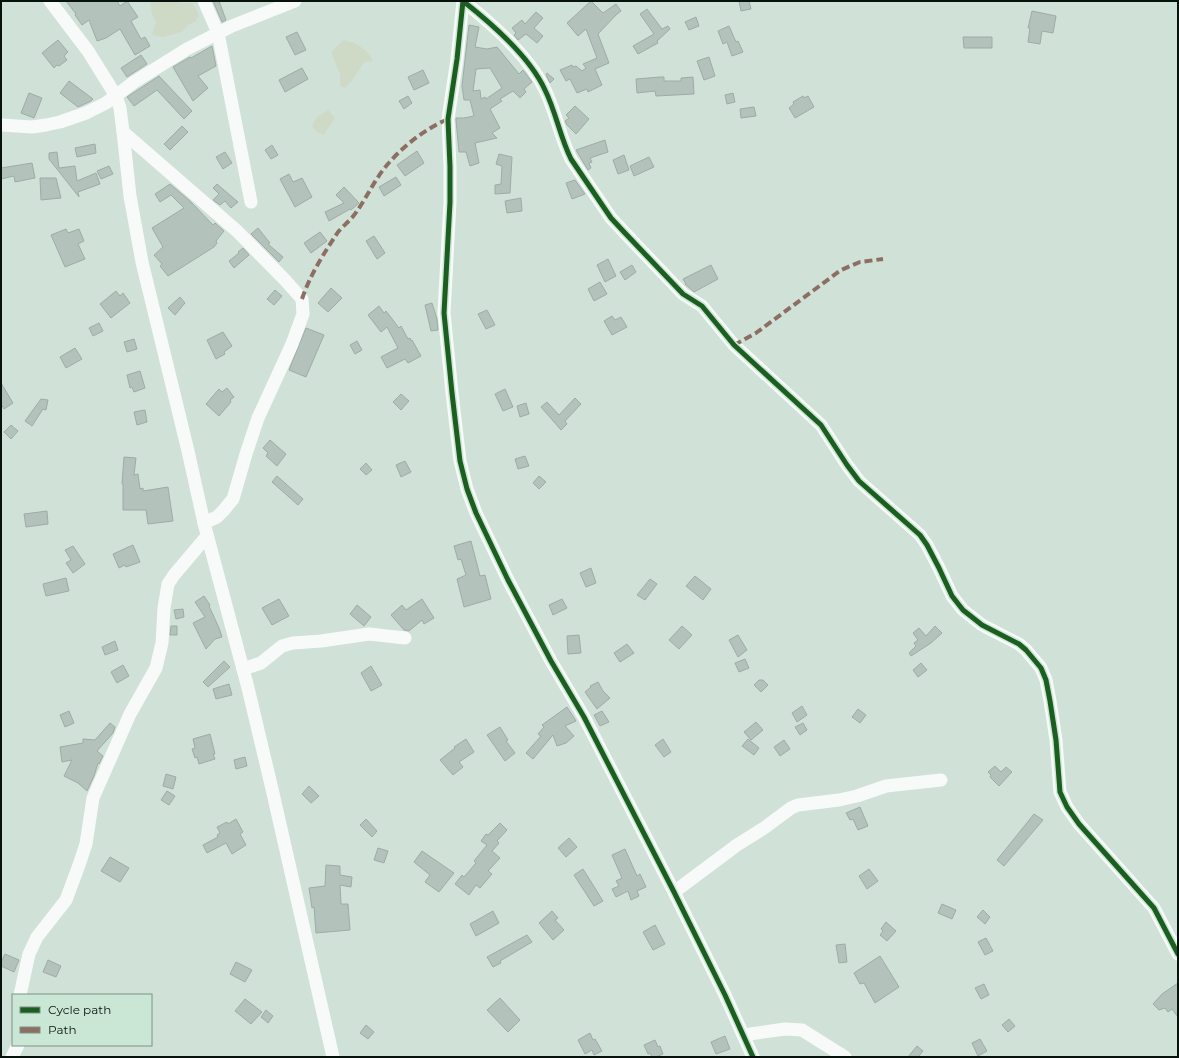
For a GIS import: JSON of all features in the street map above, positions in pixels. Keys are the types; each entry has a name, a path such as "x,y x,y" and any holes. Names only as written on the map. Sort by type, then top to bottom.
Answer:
{"street":[{"path":"50,1 88,51 116,96 120,108 130,196 142,262 188,450 207,536 243,668 333,1057"},
{"path":"204,1 218,33 251,202"},
{"path":"1,125 32,127 60,122 86,113 106,103 134,82 188,49 232,26 295,1"},
{"path":"753,1057 725,995 674,892 584,717 551,660 508,580 476,513 467,489 460,461 444,313 450,202 448,119 457,59 463,1 494,28 532,68 545,89 551,103 571,159 599,200 620,227 683,294 698,303 707,312 715,324 734,345 821,425 847,466 859,481 920,535 939,568 952,596 963,610 982,625 1019,644 1035,659 1046,680 1056,740 1060,792 1079,824 1154,908 1178,954"},
{"path":"123,132 236,231 302,299 303,314 292,344 258,418 233,499 223,511 204,523"},
{"path":"20,994 29,954 34,943 66,900 86,844 93,798 96,790 112,758 130,714 156,668 162,643 164,608 168,584 207,536"},
{"path":"243,668 261,663 282,646 293,643 321,641 369,634 405,638"},
{"path":"674,892 737,845 764,828 791,808 798,805 839,800 857,796 886,786 941,780"},
{"path":"743,1035 785,1029 802,1030 845,1057"},
{"path":"12,1057 18,1046"}],"green space":[{"path":"150,1 192,3 199,14 196,21 188,25 182,32 163,37 152,35 156,22 152,14"},
{"path":"344,40 361,47 368,53 373,61 364,62 345,88 340,86 340,74 331,52"},
{"path":"328,110 335,118 324,135 317,132 312,126 317,117"}],"building":[{"path":"66,1 117,1 120,6 127,1 138,17 131,21 141,39 145,37 150,46 135,55 120,29 106,38 97,41 89,20 82,25"},
{"path":"213,1 219,1 226,20 222,22"},
{"path":"591,1 603,13 616,4 621,11 598,34 609,63 595,69 602,85 588,92 587,89 577,93 570,79 566,81 560,70 572,65 573,67 576,66 582,71 586,68 583,64 597,58 586,29 578,36 567,23"},
{"path":"739,1 749,1 751,9 741,11"},
{"path":"647,9 662,29 668,26 670,29 657,41 658,43 638,54 633,46 654,34 640,14"},
{"path":"1032,11 1056,16 1053,33 1042,31 1040,44 1028,42 1030,28 1028,28"},
{"path":"536,12 543,18 534,28 543,36 537,43 526,34 518,40 514,35 516,33 512,28 522,20 525,24"},
{"path":"696,17 699,26 689,30 685,22"},
{"path":"469,25 479,27 475,47 487,49 497,47 519,74 523,70 532,82 524,89 526,92 520,98 513,91 500,99 502,101 490,109 500,128 492,133 497,138 475,143 479,163 470,166 466,152 459,152 456,118 474,116 470,100 464,100 462,86","holes":["490,68 502,88 486,99 485,97 481,99 480,90 473,91 476,69"]},
{"path":"729,26 736,42 738,41 743,52 732,56 727,42 723,44 718,31"},
{"path":"297,32 306,50 295,55 286,37"},
{"path":"963,37 992,37 992,48 964,48"},
{"path":"58,40 68,52 64,56 67,60 54,68 42,53"},
{"path":"212,46 216,66 198,76 208,88 193,101 173,67"},
{"path":"141,55 147,64 127,77 121,68"},
{"path":"709,57 715,76 704,80 697,61"},
{"path":"302,68 308,79 285,92 279,80"},
{"path":"423,70 429,83 414,90 408,77"},
{"path":"547,73 554,79 550,83 546,75"},
{"path":"159,76 192,111 184,119 157,90 134,106 127,97"},
{"path":"664,77 664,81 681,81 681,78 693,77 694,94 656,96 655,91 637,93 636,79"},
{"path":"69,81 93,99 78,107 60,93"},
{"path":"29,93 42,98 34,118 21,113"},
{"path":"733,93 735,102 727,104 725,95"},
{"path":"408,96 412,103 404,109 399,101"},
{"path":"803,96 804,98 808,96 814,107 795,118 789,108 794,104 793,102"},
{"path":"575,106 589,119 576,134 565,121 569,118 566,115"},
{"path":"754,107 756,116 741,118 740,109"},
{"path":"182,126 188,132 170,150 164,144"},
{"path":"605,140 608,152 590,158 592,162 589,163 591,168 588,170 576,150"},
{"path":"95,144 96,153 77,157 75,148"},
{"path":"272,145 278,155 271,159 265,150"},
{"path":"417,151 424,163 405,176 397,165"},
{"path":"57,152 59,168 75,166 77,181 96,173 100,184 78,192 79,197 49,159 49,153"},
{"path":"225,152 232,163 223,169 216,157"},
{"path":"499,154 512,157 510,193 495,194 495,185 501,184 502,166 496,164"},
{"path":"624,155 629,170 618,174 613,160"},
{"path":"649,157 654,167 634,176 630,166"},
{"path":"32,163 35,178 15,182 14,176 1,179 1,168"},
{"path":"109,166 113,174 101,179 97,171"},
{"path":"289,174 293,182 302,178 312,197 295,207 280,179"},
{"path":"396,177 401,185 384,196 379,187"},
{"path":"40,178 56,178 61,198 41,200"},
{"path":"575,180 585,194 572,199 566,183"},
{"path":"170,184 190,201 213,225 215,223 224,231 216,241 217,243 214,247 168,276 160,266 162,264 154,255 163,247 152,228 184,208 171,195 160,202 155,194"},
{"path":"217,184 238,202 231,208 225,201 220,205 213,200 219,194 213,188"},
{"path":"344,187 359,203 351,210 350,209 329,221 325,212 344,203 336,195"},
{"path":"521,198 522,211 507,213 505,201"},
{"path":"258,228 270,243 268,244 283,257 279,262 251,234"},
{"path":"66,229 68,233 79,229 84,241 78,244 85,259 65,267 51,235"},
{"path":"320,232 327,241 311,253 304,243"},
{"path":"374,236 385,253 377,259 366,241"},
{"path":"243,248 249,255 234,268 229,261"},
{"path":"608,259 616,276 605,282 597,265"},
{"path":"632,265 636,272 625,280 620,272"},
{"path":"711,265 718,279 694,292 685,284 683,279"},
{"path":"600,282 607,294 594,301 588,289"},
{"path":"331,288 342,298 328,312 318,303"},
{"path":"275,290 282,296 274,305 267,299"},
{"path":"116,291 120,296 123,293 130,303 111,318 100,304"},
{"path":"180,297 185,303 175,315 168,308"},
{"path":"432,303 437,319 438,330 431,331 425,305"},
{"path":"379,306 384,313 386,311 399,328 401,326 408,339 410,338 411,341 412,340 421,356 408,363 405,359 387,368 381,357 398,348 387,327 381,332 368,315"},
{"path":"487,310 495,325 486,329 478,314"},
{"path":"612,316 615,320 621,317 627,327 612,335 604,321"},
{"path":"99,323 103,331 93,336 89,328"},
{"path":"306,328 324,335 306,377 289,370"},
{"path":"223,332 232,346 224,352 225,354 216,359 207,340"},
{"path":"134,339 137,349 127,352 124,342"},
{"path":"357,341 362,350 355,354 350,345"},
{"path":"75,348 82,359 66,368 60,357"},
{"path":"140,371 145,388 134,392 132,387 130,388 127,375"},
{"path":"1,383 13,403 4,409 1,404"},
{"path":"227,388 234,397 230,400 231,402 219,416 206,404 219,389 222,392"},
{"path":"505,389 513,407 503,411 495,394"},
{"path":"401,394 409,401 401,410 393,402"},
{"path":"575,398 581,404 565,421 567,424 561,430 541,407 547,402 559,415"},
{"path":"41,399 48,400 46,410 43,409 32,426 25,421"},
{"path":"526,403 529,414 520,417 517,406"},
{"path":"145,410 147,422 137,425 134,412"},
{"path":"11,425 18,431 11,439 4,432"},
{"path":"270,440 286,454 277,466 266,456 268,453 263,448"},
{"path":"525,456 529,466 518,469 515,459"},
{"path":"124,457 136,458 134,475 138,474 140,489 143,488 143,491 168,487 173,521 148,524 146,510 123,510 122,484"},
{"path":"405,461 411,472 401,477 396,465"},
{"path":"366,463 372,470 366,475 360,469"},
{"path":"277,476 303,499 298,505 272,482"},
{"path":"539,476 546,482 539,489 533,483"},
{"path":"47,511 48,524 26,527 24,514"},
{"path":"471,541 480,576 485,575 491,599 464,607 457,579 466,575 461,559 458,560 454,546"},
{"path":"133,545 140,562 126,567 125,565 119,568 113,554"},
{"path":"73,546 85,564 73,573 66,563 71,560 65,550"},
{"path":"591,568 596,583 586,587 580,573"},
{"path":"695,576 711,589 703,600 686,586"},
{"path":"66,578 69,591 46,596 43,584"},
{"path":"650,579 657,584 645,600 637,595"},
{"path":"204,596 210,605 209,606 222,637 215,639 206,649 193,623 205,617 195,602"},
{"path":"279,599 289,616 272,625 262,608"},
{"path":"422,599 434,618 424,624 422,620 409,631 404,630 391,615 402,605 406,610"},
{"path":"562,599 567,608 553,615 549,605"},
{"path":"357,605 371,617 364,626 350,614"},
{"path":"183,609 184,617 176,619 174,610"},
{"path":"171,626 177,626 177,635 170,635"},
{"path":"682,626 692,635 679,649 669,640"},
{"path":"935,626 942,633 931,643 911,656 909,653 916,646 914,643 918,640 913,633 919,628 926,636"},
{"path":"579,635 581,653 568,654 567,636"},
{"path":"738,635 747,650 738,657 729,640"},
{"path":"115,641 118,650 105,655 102,647"},
{"path":"627,644 634,653 620,662 614,653"},
{"path":"745,659 749,668 739,672 735,663"},
{"path":"224,661 230,667 208,687 203,682"},
{"path":"921,663 927,670 918,677 913,670"},
{"path":"123,665 129,676 117,683 111,672"},
{"path":"371,666 382,685 371,691 361,673"},
{"path":"759,680 763,680 768,685 761,692 754,685"},
{"path":"598,682 603,691 610,698 597,709 585,692 591,687 590,686"},
{"path":"229,684 232,695 216,699 213,689"},
{"path":"802,706 807,715 797,722 792,713"},
{"path":"567,707 576,721 565,726 574,736 566,743 557,746 553,735 533,759 526,753 541,736 538,734 544,727 542,725"},
{"path":"858,709 866,715 860,723 852,717"},
{"path":"69,711 74,723 65,727 60,715"},
{"path":"602,711 609,722 600,726 594,715"},
{"path":"756,722 763,730 751,740 744,732"},
{"path":"110,723 115,727 113,733 97,751 103,756 99,764 98,763 87,791 78,783 64,776 72,760 62,762 60,747 83,743 83,739 95,740"},
{"path":"803,723 807,730 800,735 795,727"},
{"path":"500,727 508,740 506,741 515,753 505,761 487,735"},
{"path":"210,734 215,759 199,764 192,749 195,748 193,739"},
{"path":"466,739 474,752 459,762 463,767 453,775 440,760 455,748 454,747"},
{"path":"663,739 671,752 664,757 655,745"},
{"path":"748,739 759,748 754,755 742,746"},
{"path":"784,740 790,749 780,756 774,747"},
{"path":"245,757 247,766 236,769 234,760"},
{"path":"995,766 1001,772 1006,767 1012,772 999,786 990,777 991,775 988,772"},
{"path":"166,774 176,777 173,789 163,786"},
{"path":"309,786 319,796 311,803 302,794"},
{"path":"167,791 175,796 169,805 161,800"},
{"path":"860,807 868,826 858,830 853,819 850,820 846,813"},
{"path":"1034,814 1043,820 1004,866 997,860"},
{"path":"236,819 243,832 240,834 246,845 232,854 226,843 207,853 203,845 218,837 217,835 220,833 217,827 227,822 228,824"},
{"path":"366,819 377,831 372,837 360,825"},
{"path":"500,823 507,830 497,841 499,843 492,851 500,858 488,871 492,874 480,888 476,885 469,895 455,884 462,875 464,877 476,863 474,861 487,845 481,841 486,834 488,835"},
{"path":"569,838 577,847 566,857 558,848"},
{"path":"378,848 388,851 384,863 374,860"},
{"path":"625,849 637,876 640,874 646,887 637,891 639,896 631,900 628,891 616,897 612,889 619,886 616,881 622,878 612,855"},
{"path":"422,851 454,873 439,892 425,882 430,875 414,862"},
{"path":"110,857 129,868 120,882 101,871"},
{"path":"326,865 340,866 340,875 352,877 351,887 340,885 341,904 348,904 350,930 316,933 314,907 312,908 309,888 325,886"},
{"path":"583,869 603,901 594,906 574,875"},
{"path":"869,869 878,881 867,889 859,876"},
{"path":"942,904 956,910 952,919 938,913"},
{"path":"983,910 990,917 985,924 977,917"},
{"path":"493,911 499,923 476,936 470,924"},
{"path":"552,911 558,918 555,920 564,930 553,940 539,923"},
{"path":"886,922 896,931 887,941 880,935 883,931 881,929"},
{"path":"655,925 665,944 653,950 643,932"},
{"path":"527,935 532,942 500,961 501,963 493,967 487,957"},
{"path":"986,938 993,951 985,955 978,942"},
{"path":"845,944 847,962 839,963 836,945"},
{"path":"5,954 19,960 14,972 1,966 1,962"},
{"path":"880,956 899,987 875,1003 864,983 860,984 854,973"},
{"path":"48,960 61,966 56,977 43,972"},
{"path":"236,962 252,970 245,982 230,974"},
{"path":"1178,983 1178,1017 1172,1009 1168,1012 1165,1008 1159,1010 1153,1004 1162,994"},
{"path":"984,984 989,995 981,999 975,988"},
{"path":"500,998 520,1020 508,1032 487,1010"},
{"path":"245,999 262,1012 251,1024 235,1011"},
{"path":"266,1010 273,1016 268,1023 261,1017"},
{"path":"1009,1019 1015,1026 1008,1032 1002,1025"},
{"path":"366,1025 374,1032 368,1039 360,1033"},
{"path":"590,1033 593,1040 595,1039 602,1051 594,1055 592,1050 585,1054 578,1040"},
{"path":"725,1036 730,1049 716,1054 711,1042"},
{"path":"980,1039 987,1051 978,1056 972,1043"},
{"path":"655,1040 658,1047 660,1046 663,1054 652,1057 650,1053 648,1054 644,1045"},
{"path":"917,1046 923,1051 918,1057 908,1057"}],"marked path":[{"path":"302,299 313,273 338,232 361,206 387,165 400,151 415,139 439,123 448,119"},
{"path":"734,345 756,333 841,270 860,262 883,259"}],"cycle path":[{"path":"463,1 509,41 530,65 549,98 571,159 611,218 683,294 702,306 734,345 821,425 859,481 920,535 927,545 952,596 963,610 982,625 1019,644 1041,668 1046,680 1056,740 1060,792 1067,807 1079,824 1154,908 1178,954"},
{"path":"463,1 457,59 448,119 450,202 444,313 460,461 467,489 476,513 508,580 551,661 584,717 674,892 725,995 753,1057"}]}
